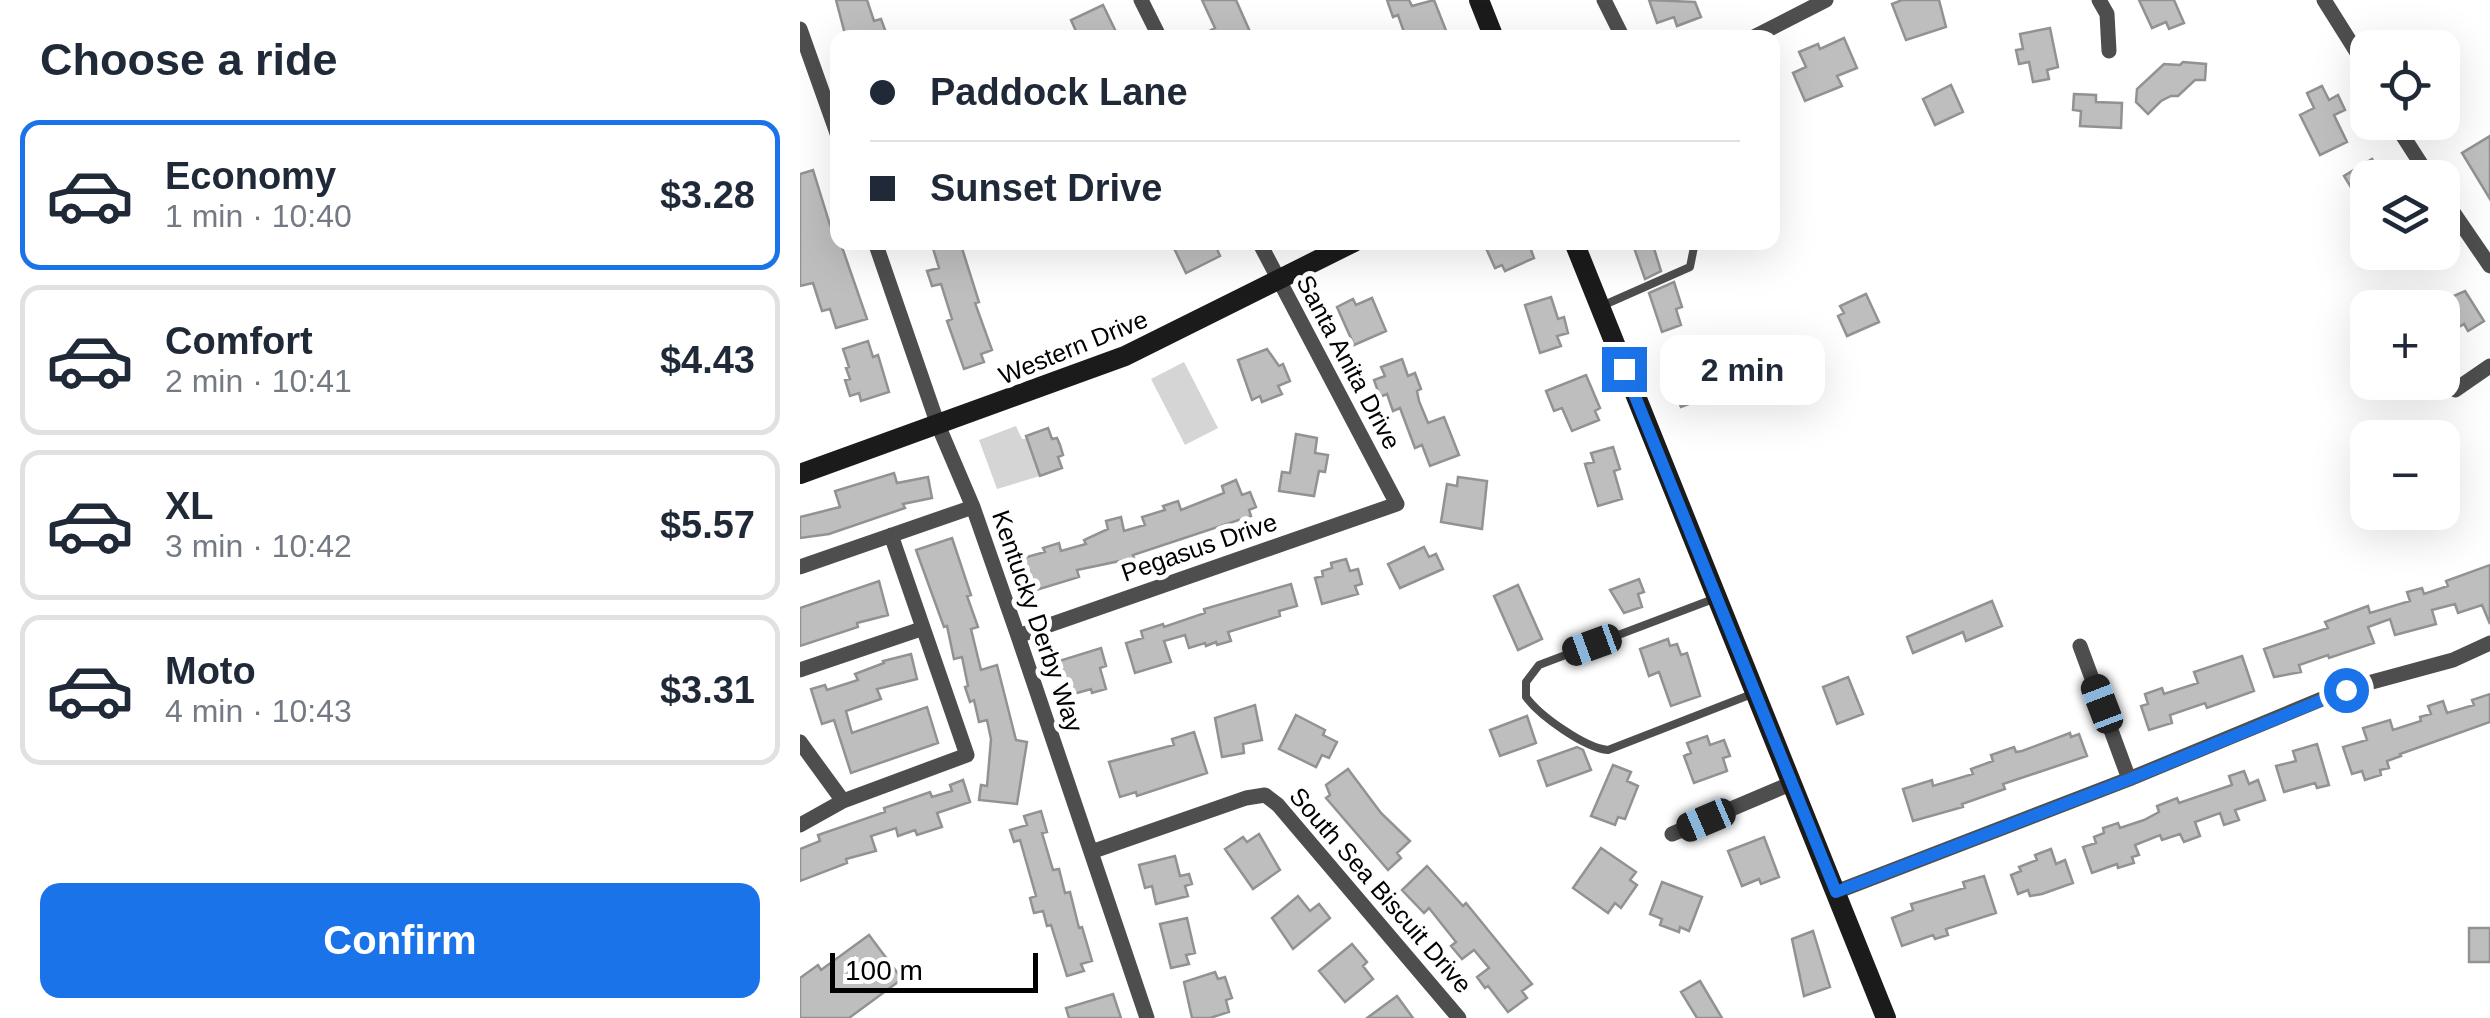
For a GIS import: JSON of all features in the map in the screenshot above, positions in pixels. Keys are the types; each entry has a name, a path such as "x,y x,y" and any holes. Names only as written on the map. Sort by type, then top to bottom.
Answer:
{"main road":[{"path":"1479,0 1491,30"},
{"name":"Western Drive","path":"800,474 1124,356 1339,250"},
{"path":"1577,250 1886,1018"}],"street":[{"path":"1141,0 1156,30"},
{"path":"1604,0 1619,30"},
{"path":"1768,30 1826,0"},
{"path":"2099,0 2107,14 2109,51"},
{"path":"2324,0 2350,41"},
{"path":"800,29 830,113"},
{"path":"2460,222 2490,266"},
{"name":"Kentucky Derby Way","path":"877,250 938,425 973,507 1147,1018"},
{"name":"Santa Anita Drive","path":"1263,250 1397,504"},
{"path":"2460,387 2490,366"},
{"name":"Pegasus Drive","path":"1018,636 1397,504"},
{"path":"800,568 973,507"},
{"path":"800,825 843,800 967,755 891,535"},
{"path":"800,670 921,629"},
{"path":"1836,892 2130,779 2346,690 2453,660 2490,643"},
{"path":"2080,646 2130,779"},
{"path":"800,742 843,800"},
{"path":"1672,834 1790,784"},
{"name":"South Sea Biscuit Drive","path":"1091,852 1264,794 1459,1018"}],"lane":[{"path":"1600,307 1690,267 1693,250"},
{"path":"1716,598 1540,665 1526,682 1526,697 1540,712 1592,746 1608,750 1754,693"}],"shaded area":[{"path":"1184,362 1218,428 1185,445 1151,379"},
{"path":"1016,426 1022,439 1027,439 1040,476 997,489 979,440"}],"building":[{"path":"836,0 867,0 874,21 881,19 885,30 844,30"},
{"path":"1202,0 1236,0 1249,30 1211,30 1215,28"},
{"path":"1387,0 1409,0 1412,6 1434,0 1446,30 1403,30 1398,15 1393,17"},
{"path":"1649,0 1695,2 1701,17 1677,26 1674,17 1657,23"},
{"path":"1902,0 1939,0 1946,27 1906,40 1892,4"},
{"path":"2139,0 2174,0 2184,23 2169,29 2166,22 2152,28"},
{"path":"1103,5 1115,30 1075,30 1071,20"},
{"path":"2050,28 2058,67 2047,70 2049,79 2033,82 2029,62 2019,64 2016,50 2023,49 2020,34"},
{"path":"1844,38 1857,68 1837,76 1842,86 1805,101 1793,73 1806,67 1799,52 1818,44 1820,49"},
{"path":"2164,64 2206,64 2205,80 2195,80 2148,114 2136,102 2137,89"},
{"path":"1951,85 1963,112 1935,125 1923,99"},
{"path":"2322,86 2329,100 2338,95 2345,110 2334,115 2347,142 2320,155 2300,115 2314,108 2307,93"},
{"path":"2074,94 2096,95 2096,102 2122,103 2121,128 2080,126 2081,111 2073,110"},
{"path":"2490,136 2490,199 2462,153"},
{"path":"813,170 830,225 830,250 843,250 867,319 836,328 830,309 822,311 813,283 800,286 800,174"},
{"path":"933,250 963,250 979,302 975,303 992,350 981,354 984,362 964,369 947,321 952,319 941,284 932,286 927,271 939,268"},
{"path":"1175,250 1217,250 1220,256 1186,273"},
{"path":"1487,250 1531,250 1534,258 1505,271 1502,265 1495,268"},
{"path":"1635,250 1654,250 1661,271 1645,279"},
{"path":"1674,282 1682,307 1676,309 1681,325 1662,332 1649,293"},
{"path":"2465,291 2484,321 2468,331 2464,324 2460,326 2460,293"},
{"path":"1866,294 1879,322 1847,336 1838,316 1844,313 1840,306"},
{"path":"1551,297 1558,319 1564,317 1568,333 1557,336 1561,346 1540,353 1525,305"},
{"path":"1372,298 1386,331 1354,345 1337,307 1353,299 1356,305"},
{"path":"868,341 873,357 878,355 889,392 861,401 859,393 850,396 845,380 850,379 846,368 849,367 843,349"},
{"path":"1267,349 1279,366 1283,364 1290,381 1278,386 1282,394 1262,402 1260,396 1252,400 1238,360"},
{"path":"1402,359 1408,376 1415,373 1421,389 1417,391 1419,401 1428,423 1444,417 1459,455 1430,466 1422,445 1415,448 1400,408 1393,411 1387,394 1380,397 1374,380 1385,376 1381,367"},
{"path":"1586,375 1600,408 1595,411 1599,420 1572,431 1562,408 1554,411 1546,391"},
{"path":"1707,378 1713,395 1681,407 1674,391"},
{"path":"1048,428 1052,439 1057,438 1060,445 1063,455 1058,457 1062,468 1040,476 1026,436"},
{"path":"1296,434 1317,438 1315,453 1328,455 1325,472 1319,471 1314,496 1279,491 1282,472 1290,473"},
{"path":"1613,447 1620,469 1614,471 1622,499 1598,506 1585,464 1594,462 1591,453"},
{"path":"894,473 897,483 928,477 932,498 903,504 905,508 829,534 800,538 800,517 840,507 835,491"},
{"path":"1458,477 1487,481 1482,529 1441,522 1447,484 1457,486"},
{"path":"1236,480 1242,495 1250,492 1256,507 1249,510 1251,516 1133,555 1134,558 1077,570 1079,577 1033,591 1023,558 1059,543 1061,551 1086,544 1084,540 1108,529 1106,521 1121,517 1124,531 1145,525 1142,517 1165,510 1163,506 1178,501 1181,510 1224,493 1222,486"},
{"path":"952,538 971,595 967,596 978,627 971,629 981,670 997,665 1016,740 1027,742 1017,804 979,800 981,785 987,786 991,739 987,720 979,722 974,700 970,702 962,657 954,659 947,626 944,627 916,550"},
{"path":"1424,547 1429,557 1436,554 1443,569 1400,588 1388,564"},
{"path":"1346,559 1350,571 1358,569 1362,584 1355,586 1358,594 1322,604 1315,578 1332,568 1331,563"},
{"path":"2490,565 2490,624 2482,605 2458,613 2455,604 2432,610 2436,624 2395,635 2390,619 2368,627 2374,643 2299,665 2301,672 2274,677 2264,649 2328,628 2325,622 2368,606 2370,613 2410,601 2407,592 2422,588 2424,594 2448,586 2446,581"},
{"path":"1639,579 1644,592 1638,594 1642,607 1624,613 1610,590"},
{"path":"879,581 888,615 800,646 800,608"},
{"path":"1291,584 1297,606 1279,611 1280,616 1228,632 1231,641 1217,645 1205,643 1189,648 1185,635 1164,641 1171,662 1135,673 1126,643 1143,638 1141,631 1163,624 1164,627 1205,613 1204,609"},
{"path":"1518,585 1542,639 1518,650 1494,596"},
{"path":"1992,601 2002,626 1966,641 1963,632 1913,653 1907,637"},
{"path":"1668,639 1670,646 1677,644 1681,655 1687,653 1700,696 1671,706 1659,672 1649,676 1640,649"},
{"path":"1101,648 1106,666 1100,668 1106,689 1070,695 1059,661"},
{"path":"911,654 917,679 877,689 881,699 846,711 852,733 927,707 938,743 851,773 834,720 822,724 811,689 825,685 827,690 858,680 855,674"},
{"path":"2242,656 2254,691 2207,708 2205,703 2170,715 2172,723 2149,730 2141,706 2148,704 2145,694 2162,688 2164,694 2198,683 2194,672"},
{"path":"1848,677 1863,714 1837,724 1823,687"},
{"path":"2490,694 2490,722 2400,754 2387,761 2389,768 2380,770 2381,775 2365,780 2362,771 2352,774 2343,747 2367,740 2363,728 2390,720 2393,730 2421,721 2420,717 2431,714 2428,706 2443,701 2447,713 2474,705 2472,700"},
{"path":"1255,705 1262,740 1243,744 1244,753 1222,757 1215,718"},
{"path":"1296,715 1325,730 1323,735 1337,742 1329,758 1322,755 1316,767 1279,749"},
{"path":"1527,716 1536,743 1500,756 1490,730"},
{"path":"1194,732 1207,773 1137,796 1136,792 1120,797 1109,762 1174,745 1172,739"},
{"path":"2070,733 2071,737 2079,734 2087,756 2003,784 2005,789 1962,804 1963,807 1913,821 1903,789 1932,780 1933,786 1973,774 1971,769 1993,761 1991,755 2014,747 2016,752 2022,751"},
{"path":"1707,736 1710,745 1724,740 1730,756 1723,758 1727,771 1694,783 1684,756 1691,753 1687,743"},
{"path":"2317,744 2329,785 2317,788 2315,783 2284,792 2276,766 2296,761 2293,751"},
{"path":"1577,747 1583,750 1591,770 1547,786 1538,761"},
{"path":"1613,765 1631,772 1627,781 1638,786 1625,819 1618,817 1615,825 1591,816"},
{"path":"1348,769 1381,813 1410,841 1397,853 1401,858 1388,870 1326,798 1330,795 1326,785"},
{"path":"2244,771 2249,784 2258,780 2265,800 2235,810 2239,820 2224,825 2220,813 2195,822 2200,836 2184,842 2180,834 2162,840 2160,835 2135,845 2139,855 2132,857 2134,863 2092,873 2083,847 2096,843 2094,837 2104,833 2103,828 2118,823 2120,828 2144,820 2159,812 2157,806 2177,798 2179,803 2232,785 2229,776"},
{"path":"963,780 970,802 937,813 942,827 898,836 896,828 871,836 876,851 846,859 847,863 800,881 800,849 820,841 818,835 930,792 932,797 952,791 950,785"},
{"path":"1041,811 1047,832 1042,833 1053,870 1059,869 1065,893 1070,892 1092,961 1081,964 1084,971 1067,976 1051,925 1047,926 1043,911 1034,913 1030,898 1036,896 1020,840 1014,842 1010,830 1027,825 1024,816"},
{"path":"1259,834 1280,870 1253,889 1225,849 1243,837 1247,842"},
{"path":"1764,837 1779,877 1742,886 1728,851"},
{"path":"1601,848 1636,872 1630,880 1637,885 1621,908 1615,903 1608,913 1573,888"},
{"path":"2051,849 2056,864 2065,860 2073,883 2042,894 2030,896 2028,890 2018,894 2011,875 2037,860 2035,855"},
{"path":"1175,856 1180,876 1189,874 1192,884 1185,886 1188,896 1156,904 1152,886 1145,888 1139,865"},
{"path":"1427,866 1463,906 1466,903 1532,984 1522,991 1527,998 1508,1012 1477,977 1489,968 1474,950 1462,959 1451,946 1456,942 1429,908 1424,913 1402,890"},
{"path":"1984,876 1996,913 1946,929 1948,935 1935,939 1933,935 1902,946 1892,918 1913,910 1911,904 1965,888 1963,882"},
{"path":"1662,882 1702,897 1689,931 1680,927 1679,932 1660,925 1662,919 1650,914"},
{"path":"1298,896 1310,911 1319,904 1330,918 1293,949 1272,918"},
{"path":"1187,918 1195,953 1186,955 1189,964 1171,968 1160,924"},
{"path":"2469,928 2490,928 2490,962 2469,962"},
{"path":"1813,931 1830,987 1804,996 1792,939"},
{"path":"869,935 902,979 849,1018 800,1018 800,978 818,965 821,970"},
{"path":"1352,944 1367,962 1363,966 1373,979 1345,1002 1319,971"},
{"path":"1215,972 1218,979 1225,977 1232,998 1226,1000 1229,1012 1192,1018 1184,982"},
{"path":"1700,981 1722,1018 1697,1018 1681,992"},
{"path":"1113,994 1121,1018 1069,1018 1066,1008"},
{"path":"1397,996 1413,1018 1367,1018"}],"route":[{"path":"1624,369 1836,892 2130,779 2346,690"}]}
